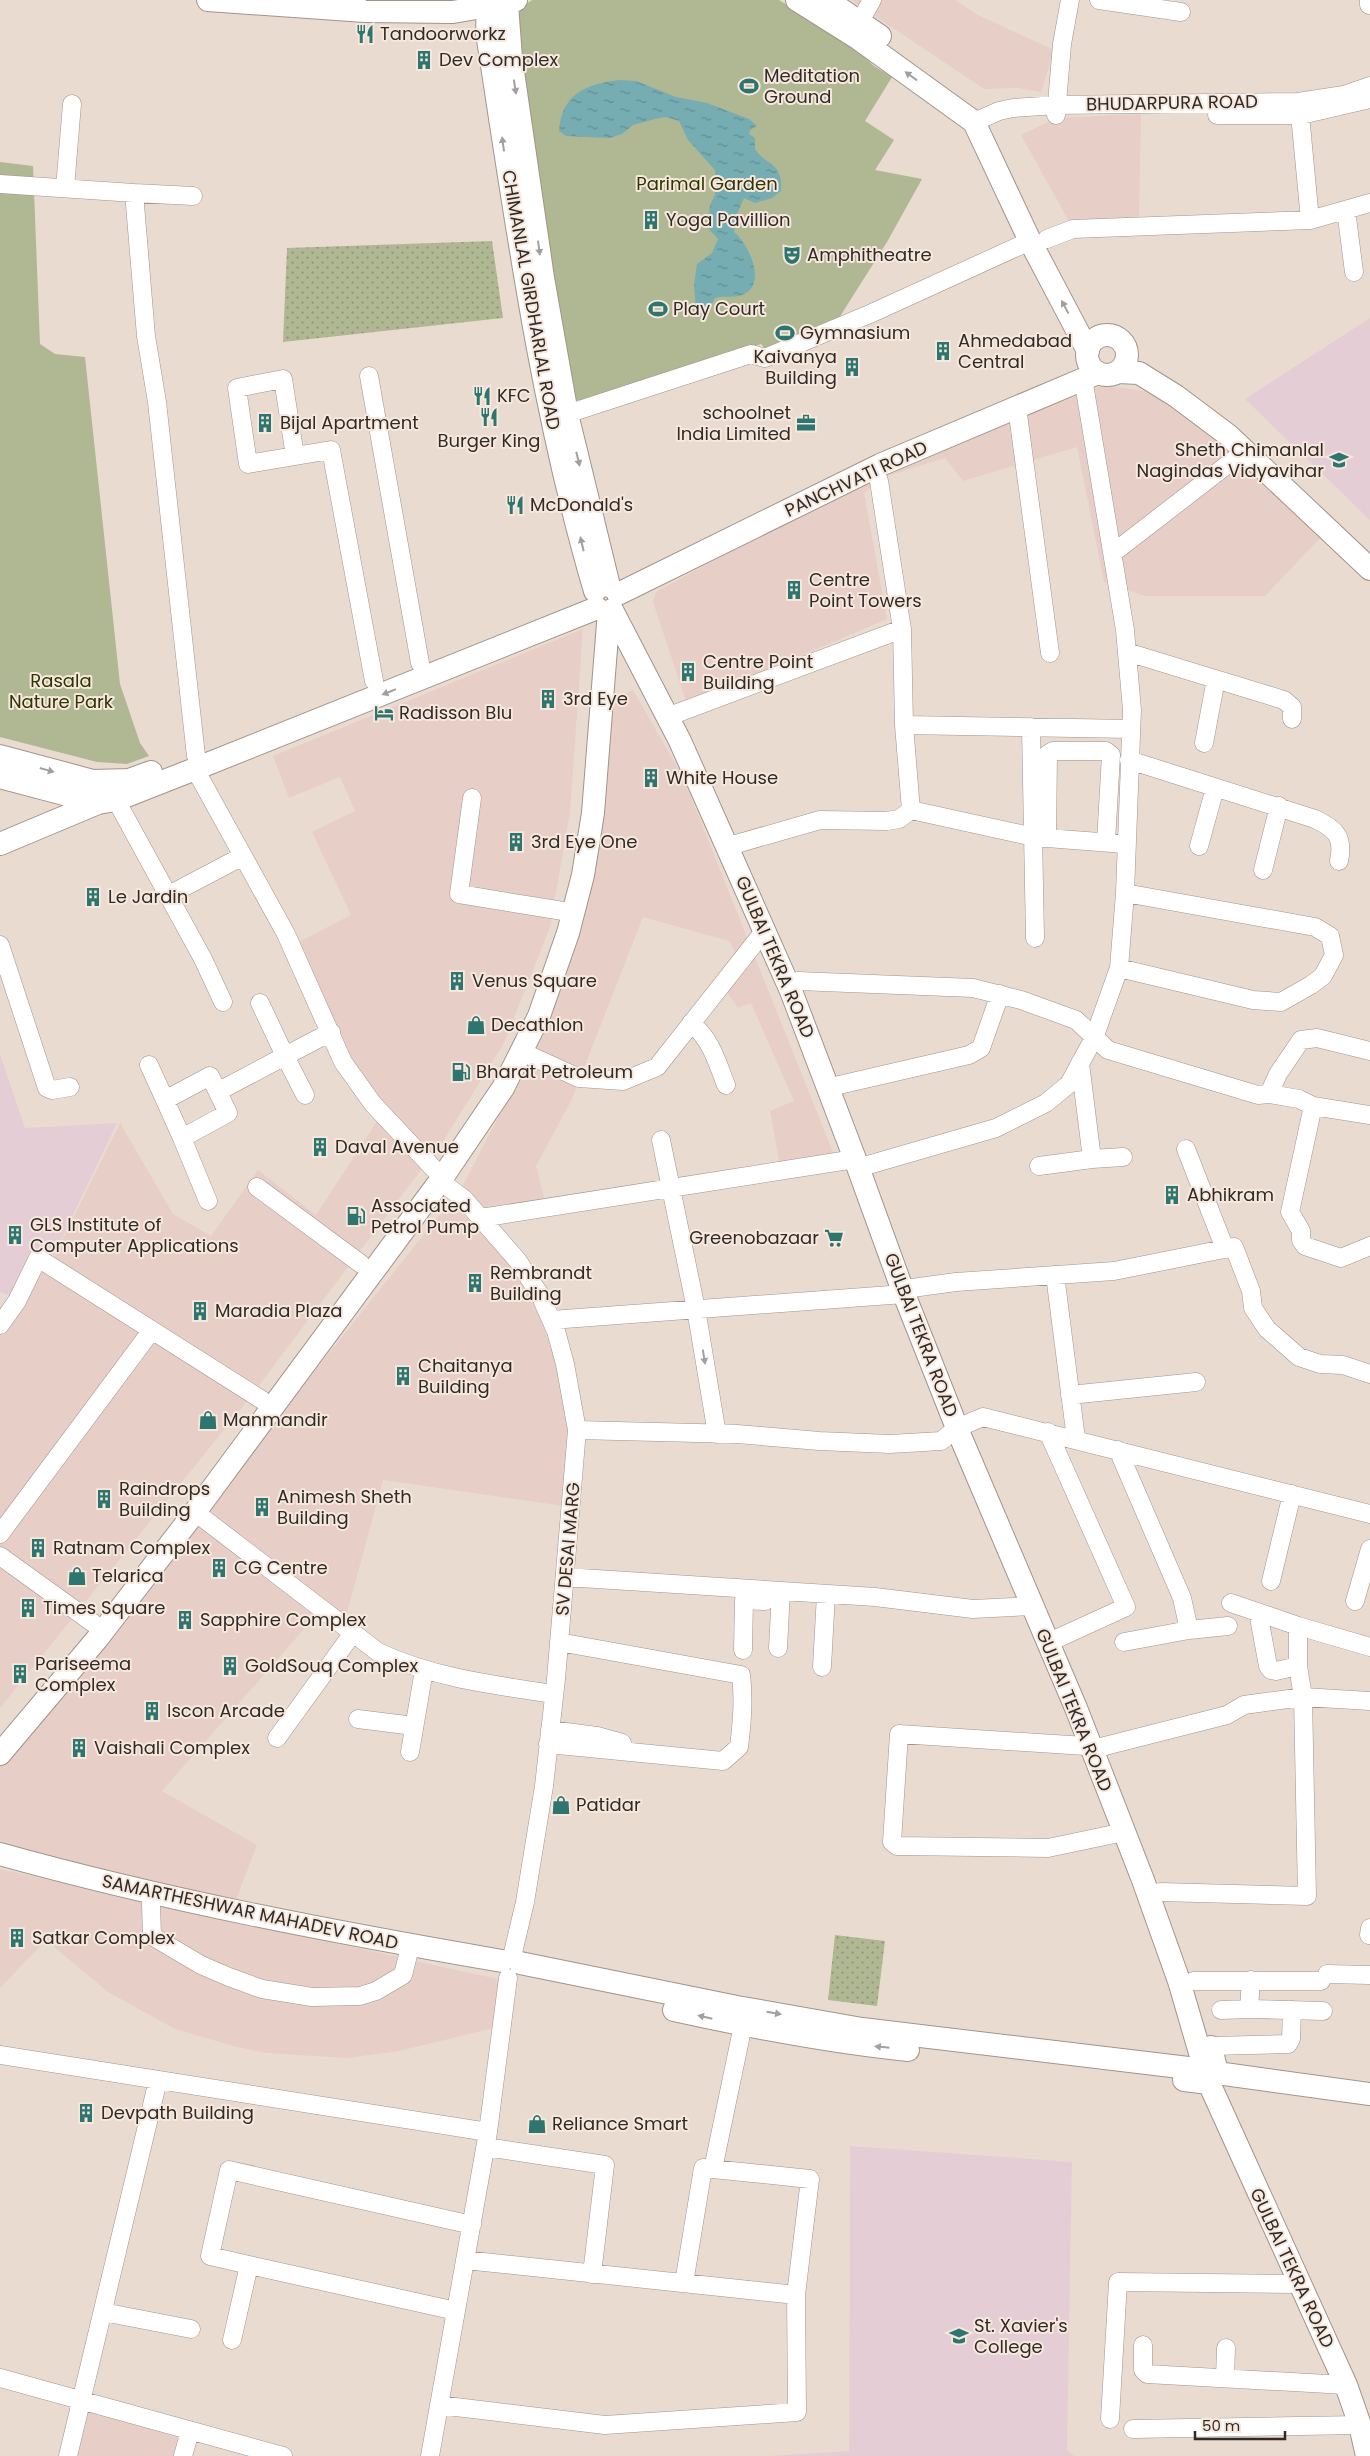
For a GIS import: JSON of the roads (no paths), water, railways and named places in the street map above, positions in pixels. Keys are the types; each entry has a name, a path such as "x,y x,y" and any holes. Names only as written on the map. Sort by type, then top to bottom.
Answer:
{"main road":[{"path":"208,0 365,11 453,12 501,2"},
{"path":"297,0 373,3 431,0"},
{"path":"797,0 859,39 982,125"},
{"path":"827,0 860,21 970,100 1038,240 1100,361 1139,373 1176,396 1228,435 1370,569"},
{"name":"CHIMANLAL GIRDHARLAL ROAD","path":"0,1754 96,1639 195,1512 437,1175 503,1088 522,1052 552,979 584,875 593,813 606,600 567,414 543,278 501,2"},
{"name":"CHIMANLAL GIRDHARLAL ROAD","path":"0,1731 92,1623 167,1528 361,1264 437,1175 512,1040 543,973 562,911 582,811 594,636 606,600 543,383 528,302 487,32 501,2"},
{"path":"1100,361 1144,364 1182,387 1235,427 1370,554"},
{"name":"PANCHVATI ROAD","path":"606,600 874,452 1100,361"},
{"name":"PANCHVATI ROAD","path":"606,600 874,468 1018,406 1100,361"},
{"path":"0,844 107,802 374,681 420,663 606,600"},
{"path":"0,756 93,781 113,782 129,780 195,763 606,600"},
{"name":"GULBAI TEKRA ROAD","path":"606,600 648,664 695,752 798,981 839,1085 862,1162"},
{"name":"GULBAI TEKRA ROAD","path":"606,600 680,740 766,930 862,1162 908,1291 1032,1606 1095,1746 1151,1863 1193,1981 1211,2046 1213,2078 1356,2380 1365,2422 1367,2456"},
{"path":"0,776 72,796 107,802"},
{"path":"0,829 72,796"},
{"name":"GULBAI TEKRA ROAD","path":"962,1426 1056,1640 1213,2078 1299,2284 1365,2422"},
{"name":"SAMARTHESHWAR MAHADEV ROAD","path":"0,1854 174,1899 510,1967"},
{"name":"SAMARTHESHWAR MAHADEV ROAD","path":"0,1866 150,1904 282,1932 408,1955 510,1967"},
{"path":"510,1967 742,2025 859,2045 1370,2094"},
{"path":"510,1967 862,2029 1213,2078 1370,2107"}],"street":[{"path":"860,21 872,0"},
{"path":"1056,110 1062,44 1070,0"},
{"path":"1099,0 1181,12"},
{"name":"BHUDARPURA ROAD","path":"1300,108 1370,86"},
{"name":"BHUDARPURA ROAD","path":"982,125 999,111 1012,108 1056,110 1300,108 1370,99"},
{"path":"64,188 72,104"},
{"path":"1300,108 1310,220"},
{"path":"0,184 192,196"},
{"path":"134,193 146,336 157,402 195,763"},
{"path":"567,414 751,354 766,358 1038,240 1073,229 1310,220 1370,203"},
{"path":"1346,210 1354,272"},
{"path":"480,1218 670,1188 862,1162 996,1128 1046,1103 1070,1084 1094,1038 1119,968 1125,893 1125,844 1132,710 1127,652 1113,553 1100,361"},
{"path":"369,376 420,663"},
{"path":"295,456 283,379 237,388 248,464 295,456 330,450 374,681"},
{"path":"1018,406 1050,653"},
{"path":"1113,553 1245,451"},
{"path":"874,468 880,481 902,629 904,725 911,810"},
{"path":"675,714 902,629"},
{"path":"1127,652 1284,700 1292,707 1292,719"},
{"path":"1204,743 1216,679"},
{"path":"904,725 1131,729"},
{"path":"1031,728 1040,837"},
{"path":"1035,938 1040,837 1048,754 1052,751 1106,751 1111,755 1106,842"},
{"path":"1129,760 1215,788 1279,806 1331,827 1342,848 1339,861"},
{"name":"SV DESAI MARG","path":"195,763 286,934 343,1062 374,1104 437,1175 464,1199 518,1261 540,1295 551,1320 565,1364 577,1430 559,1642 544,1786 525,1902 510,1967 487,2139 430,2456"},
{"path":"1199,846 1215,788"},
{"path":"472,798 459,894 562,911"},
{"path":"107,802 167,896 203,959 223,1002"},
{"path":"1263,870 1279,806"},
{"path":"736,844 820,820 887,821 899,819 911,810 1040,837 1125,844"},
{"path":"167,896 243,856"},
{"path":"1119,968 1253,1000 1281,1002 1323,976 1334,955 1330,936 1315,927 1125,893"},
{"path":"522,1052 579,1078 623,1081 657,1067 766,930"},
{"path":"0,945 47,1088 52,1090 70,1087"},
{"path":"798,981 973,988 1000,994 1076,1020 1108,1050 1258,1095 1269,1094 1299,1099 1313,1106 1370,1115"},
{"path":"839,1085 969,1055 981,1048 1000,994"},
{"path":"260,1003 305,1096"},
{"path":"692,1023 708,1040 726,1085"},
{"path":"219,1091 331,1032"},
{"path":"1269,1094 1278,1074 1301,1040 1317,1038 1370,1051"},
{"path":"1080,1063 1092,1159"},
{"path":"149,1064 208,1200"},
{"path":"164,1100 210,1076 219,1091 228,1113 182,1138"},
{"path":"1313,1106 1290,1212 1301,1231 1301,1240 1305,1246 1341,1258 1370,1246"},
{"path":"661,1140 696,1309 717,1434"},
{"path":"1186,1149 1224,1249"},
{"path":"1038,1166 1092,1159 1123,1158"},
{"path":"258,1187 361,1264"},
{"path":"551,1320 908,1291 956,1282 1114,1271 1234,1247 1251,1290 1253,1308 1267,1329 1299,1357 1320,1364 1343,1366 1370,1374"},
{"path":"0,1325 17,1301 38,1258 262,1400"},
{"path":"1055,1275 1076,1439"},
{"path":"0,1534 152,1330"},
{"path":"1070,1395 1196,1382"},
{"path":"577,1430 717,1434 890,1444 941,1441 962,1426 983,1417 1370,1514"},
{"path":"1048,1432 1126,1607 1056,1640"},
{"path":"1118,1450 1182,1598 1189,1630"},
{"path":"1271,1582 1292,1494"},
{"path":"195,1512 378,1652 408,1665 464,1680 554,1694"},
{"path":"1355,1601 1370,1548"},
{"path":"0,1556 92,1623"},
{"path":"565,1577 784,1599 974,1608 1032,1606"},
{"path":"743,1650 744,1594"},
{"path":"778,1648 784,1599"},
{"path":"822,1667 825,1600"},
{"path":"1231,1603 1298,1626 1370,1647"},
{"path":"1258,1612 1268,1666 1271,1670 1276,1671 1298,1666"},
{"path":"1124,1642 1189,1630 1228,1626"},
{"path":"1160,1892 1307,1896 1303,1697 1298,1666 1298,1626"},
{"path":"277,1738 353,1633"},
{"path":"549,1737 597,1736 627,1745 647,1755 723,1761 739,1747 744,1697 741,1675 559,1642"},
{"path":"410,1752 424,1670"},
{"path":"1124,1832 1048,1848 897,1846 892,1842 899,1734 1095,1746 1227,1715 1244,1705 1303,1697 1370,1701"},
{"path":"358,1719 414,1726"},
{"path":"150,1904 152,1936 201,1965 262,1989 312,1997 360,1996 392,1983 403,1975 408,1955"},
{"path":"1193,1981 1281,1981 1370,1975"},
{"path":"1249,2009 1251,1980"},
{"path":"1211,2046 1288,2044 1291,2039 1281,1981"},
{"path":"1220,2010 1323,2010"},
{"path":"713,2169 742,2025"},
{"path":"0,2055 158,2080 487,2139 605,2165 592,2274"},
{"path":"68,2456 158,2080"},
{"path":"439,2405 606,2425 797,2412 796,2295 810,2178 703,2168 684,2284"},
{"path":"456,2311 210,2256 229,2170 472,2225"},
{"path":"465,2260 796,2295"},
{"path":"232,2340 249,2266"},
{"path":"1110,2419 1118,2282 1299,2284"},
{"path":"103,2312 191,2329"},
{"path":"1143,2346 1143,2370 1147,2374 1346,2384"},
{"path":"1225,2378 1226,2348"},
{"path":"0,2378 283,2456"},
{"path":"1133,2429 1365,2422"},
{"path":"183,2456 190,2431"}],"water":[{"path":"620,80 636,81 676,97 707,103 749,119 757,126 750,130 749,134 755,138 755,149 777,169 779,174 781,191 772,198 755,203 744,198 737,214 734,232 745,244 753,262 755,280 752,287 746,293 739,296 715,298 711,305 705,309 705,315 696,309 694,285 697,264 712,253 718,239 708,228 710,205 715,195 715,170 688,140 679,121 666,117 655,119 633,125 622,134 609,138 566,136 559,131 565,108 578,93 597,84"}],"place":[{"name":"Tandoorworkz","path":"365,34"},
{"name":"Dev Complex","path":"424,60"},
{"name":"Meditation Ground","path":"749,86"},
{"name":"Yoga Pavillion","path":"651,220"},
{"name":"Amphitheatre","path":"792,255"},
{"name":"Play Court","path":"658,309"},
{"name":"Gymnasium","path":"785,333"},
{"name":"Ahmedabad Central","path":"943,351"},
{"name":"Kaivanya Building","path":"852,367"},
{"name":"KFC","path":"482,396"},
{"name":"Burger King","path":"489,417"},
{"name":"Bijal Apartment","path":"265,423"},
{"name":"schoolnet India Limited","path":"806,423"},
{"name":"Sheth Chimanlal Nagindas Vidyavihar","path":"1339,460"},
{"name":"McDonald's","path":"515,505"},
{"name":"Centre Point Towers","path":"794,590"},
{"name":"Centre Point Building","path":"688,672"},
{"name":"3rd Eye","path":"548,699"},
{"name":"Radisson Blu","path":"384,713"},
{"name":"White House","path":"651,778"},
{"name":"3rd Eye One","path":"516,842"},
{"name":"Le Jardin","path":"93,897"},
{"name":"Venus Square","path":"457,981"},
{"name":"Decathlon","path":"476,1025"},
{"name":"Bharat Petroleum","path":"461,1072"},
{"name":"Daval Avenue","path":"320,1147"},
{"name":"Abhikram","path":"1172,1195"},
{"name":"Associated Petrol Pump","path":"356,1216"},
{"name":"GLS Institute of Computer Applications","path":"15,1235"},
{"name":"Greenobazaar","path":"834,1238"},
{"name":"Rembrandt Building","path":"475,1283"},
{"name":"Maradia Plaza","path":"200,1311"},
{"name":"Chaitanya Building","path":"403,1376"},
{"name":"Manmandir","path":"208,1420"},
{"name":"Raindrops Building","path":"104,1499"},
{"name":"Animesh Sheth Building","path":"262,1507"},
{"name":"Ratnam Complex","path":"38,1548"},
{"name":"CG Centre","path":"219,1568"},
{"name":"Telarica","path":"77,1576"},
{"name":"Times Square","path":"28,1608"},
{"name":"Sapphire Complex","path":"185,1620"},
{"name":"GoldSouq Complex","path":"230,1666"},
{"name":"Pariseema Complex","path":"20,1674"},
{"name":"Iscon Arcade","path":"152,1711"},
{"name":"Vaishali Complex","path":"79,1748"},
{"name":"Patidar","path":"561,1805"},
{"name":"Satkar Complex","path":"17,1938"},
{"name":"Devpath Building","path":"86,2113"},
{"name":"Reliance Smart","path":"537,2124"},
{"name":"St. Xavier's College","path":"959,2336"}],"park label":[{"name":"Parimal Garden","path":"707,184"},
{"name":"Rasala Nature Park","path":"61,691"}]}
